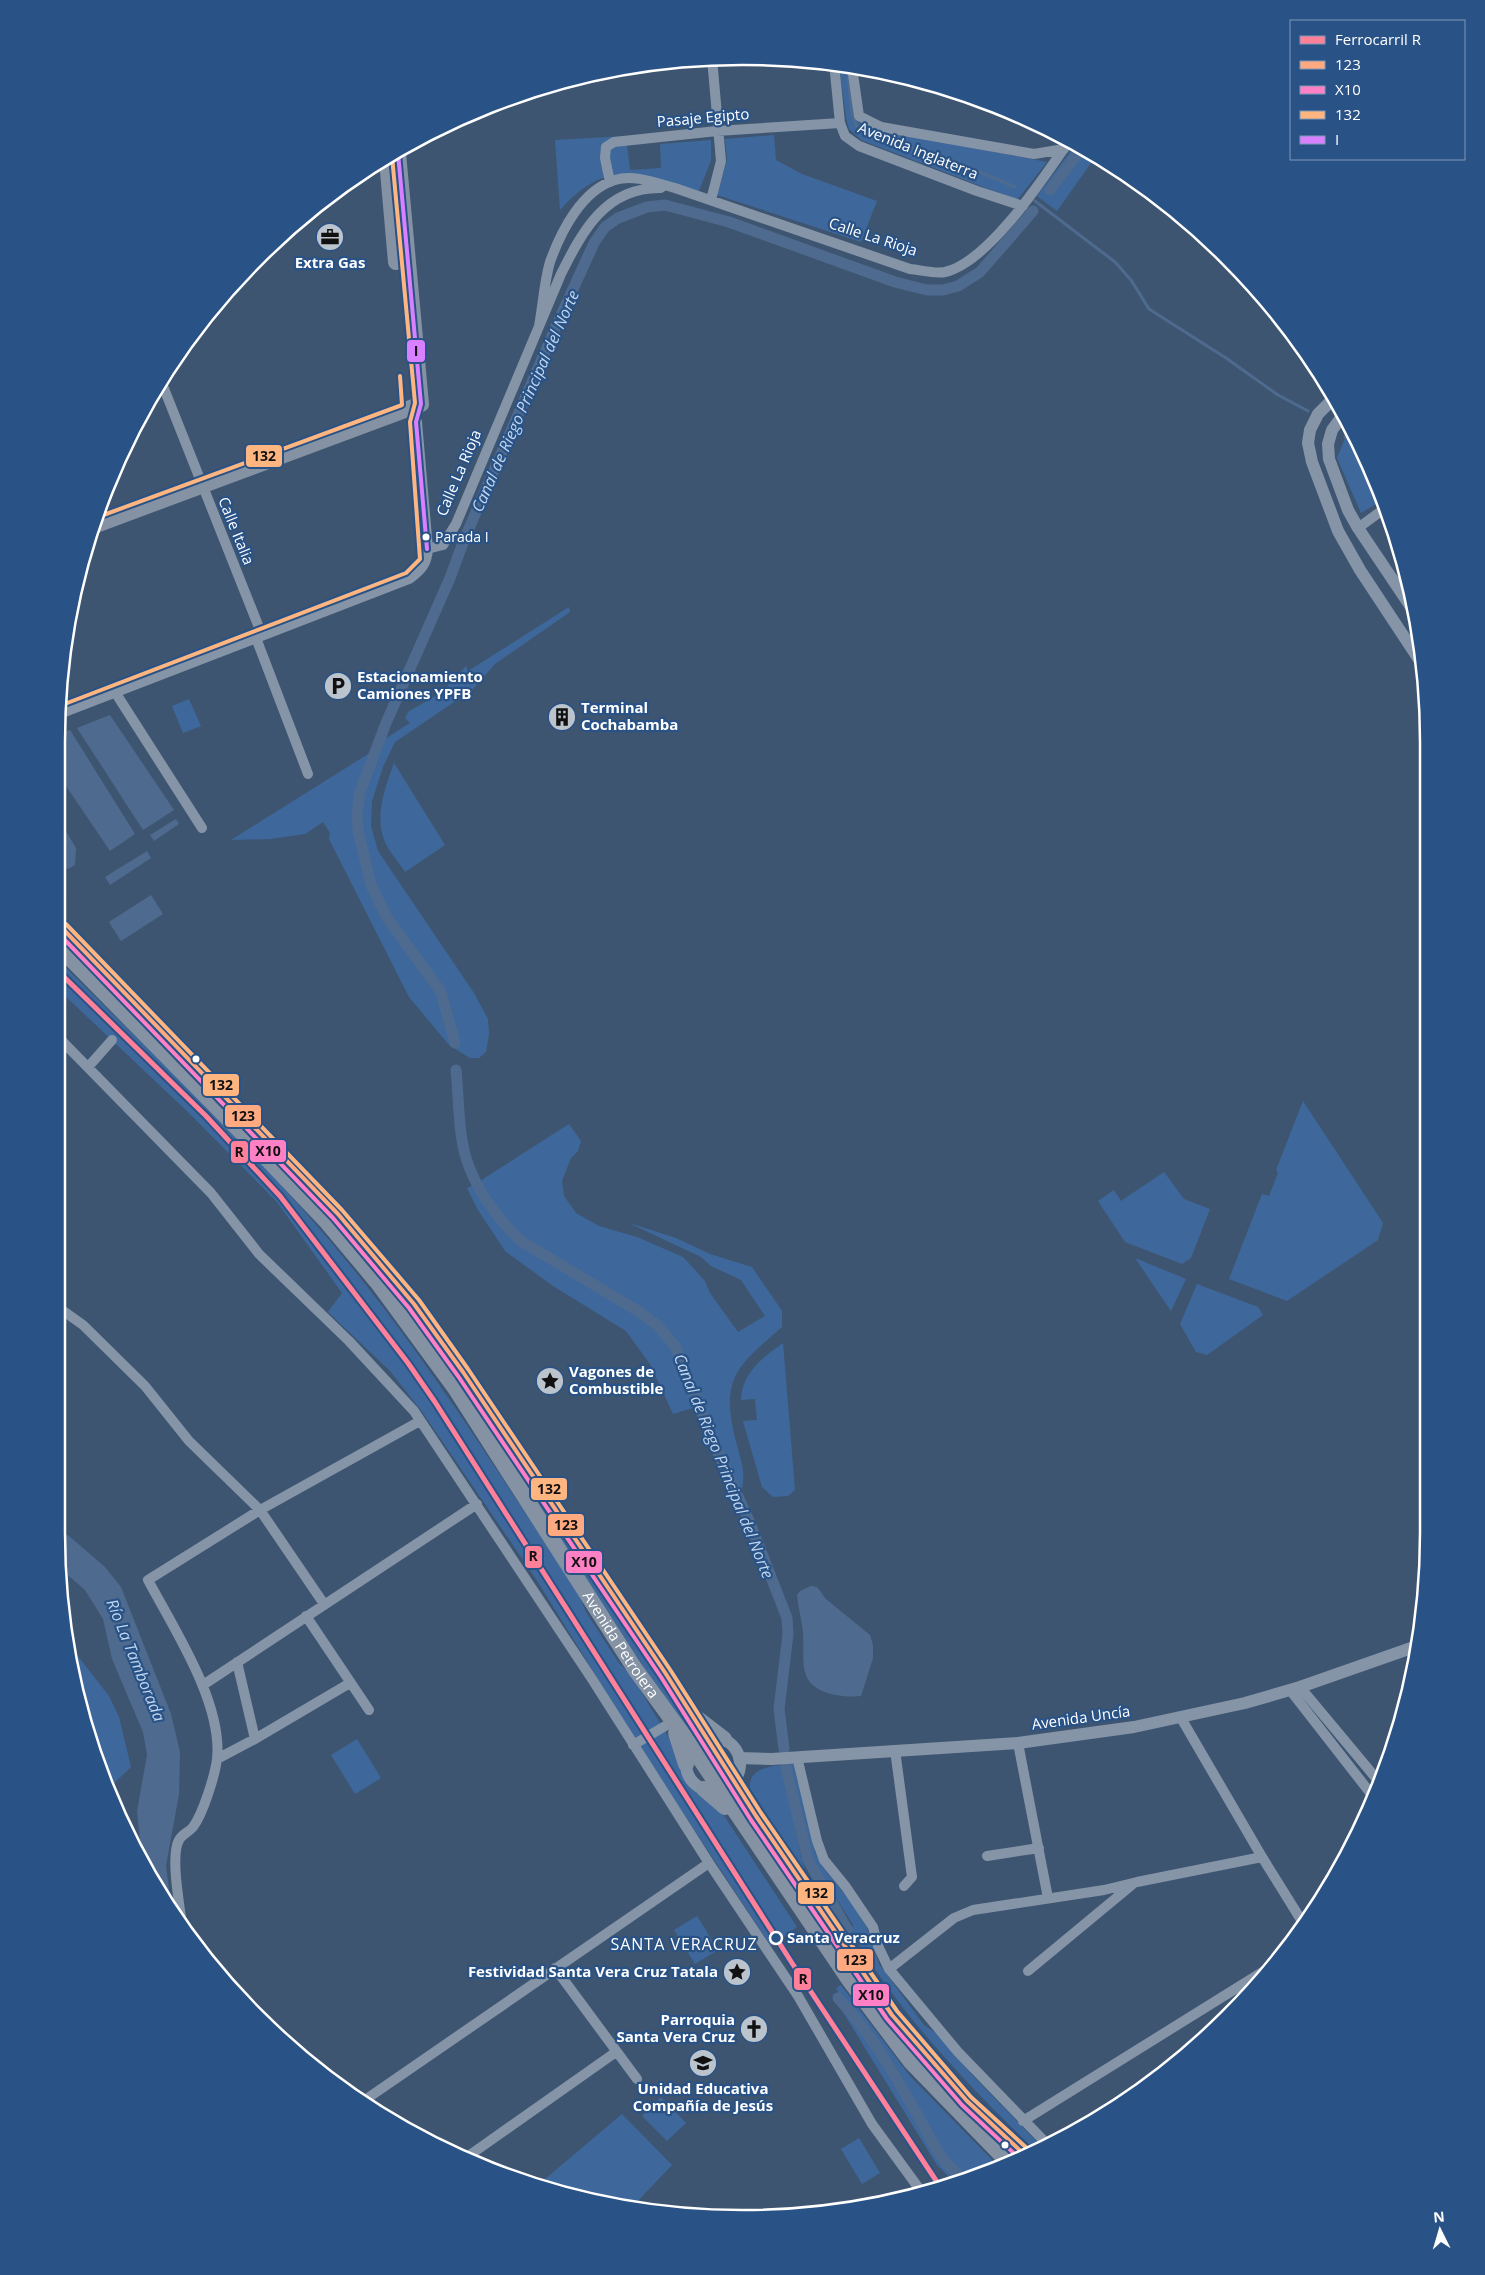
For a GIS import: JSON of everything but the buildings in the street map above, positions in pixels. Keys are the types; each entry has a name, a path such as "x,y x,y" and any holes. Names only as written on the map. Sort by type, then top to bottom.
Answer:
{"highway":[{"path":"101,524 202,485 415,412 398,217 398,160"},
{"path":"388,166 398,217"},
{"name":"Avenida Petrolera","path":"65,931 338,1214 414,1304 474,1388 706,1738 738,1768 746,1813"},
{"name":"Avenida Petrolera","path":"65,953 254,1145 327,1222 378,1283 455,1388 635,1670 692,1747 720,1790 746,1813"},
{"path":"690,1713 724,1739"},
{"path":"672,1722 686,1764"},
{"path":"704,1789 746,1813 892,2015 924,2054 967,2101 1020,2150"},
{"path":"746,1813 850,1981 912,2062 1004,2157"}],"street":[{"path":"711,200 721,160 713,66"},
{"name":"Avenida Inglaterra","path":"835,72 840,123 845,136 859,146 1022,206"},
{"name":"Avenida Inglaterra","path":"853,75 859,116 881,127 1034,154 1063,146"},
{"name":"Pasaje Egipto","path":"610,182 605,158 606,147 614,142 717,131 840,123"},
{"name":"Calle La Rioja","path":"539,326 550,263 563,232 583,202 602,186 616,179 639,178 711,200 910,269 944,272 961,265 980,252 1022,206 1065,147"},
{"name":"Calle La Rioja","path":"427,549 443,545 456,524 561,274 578,239 597,215 620,196 647,188 674,188"},
{"name":"Calle Italia","path":"165,390 259,636 308,774"},
{"path":"1329,403 1318,414 1310,430 1308,443 1312,462 1338,531 1360,570 1414,651"},
{"path":"66,711 409,578 426,561 427,549 415,412"},
{"path":"1338,421 1332,430 1328,444 1329,459 1348,510 1404,596"},
{"path":"1358,528 1379,512"},
{"path":"115,692 202,828"},
{"path":"89,1066 112,1040"},
{"path":"66,1044 211,1193 259,1254 349,1341 414,1411 477,1504 709,1863 798,1996 872,2124 918,2187"},
{"path":"65,1312 83,1325 145,1386 189,1442 260,1510 324,1604"},
{"path":"180,1911 174,1858 179,1839 193,1826 211,1786 217,1759 217,1740 212,1708 203,1685 148,1580 260,1510 420,1421"},
{"path":"203,1685 477,1504"},
{"path":"306,1616 369,1710"},
{"name":"Avenida Uncía","path":"738,1768 797,1757 1018,1743 1125,1728 1181,1718 1295,1689 1410,1648"},
{"path":"236,1662 255,1738"},
{"path":"217,1759 350,1683"},
{"path":"1295,1689 1374,1776"},
{"path":"1295,1689 1369,1790"},
{"path":"1181,1718 1300,1918"},
{"path":"633,1745 672,1722"},
{"path":"706,1738 724,1739 734,1748 738,1768 720,1790 704,1789 690,1779 686,1764 692,1747 706,1738"},
{"path":"1018,1743 1048,1898"},
{"path":"895,1750 912,1877 904,1886"},
{"path":"797,1757 817,1841 824,1860 846,1887 872,1927 878,1946 889,1969 932,2023 1042,2140"},
{"path":"987,1856 1039,1848"},
{"path":"889,1969 954,1918 972,1910 1104,1890 1262,1857"},
{"path":"368,2098 709,1863"},
{"path":"1028,1971 1136,1882"},
{"path":"555,1968 637,2079"},
{"path":"1023,2121 1253,1978"},
{"path":"473,2154 616,2052"}],"shaded area":[{"path":"840,72 851,74 856,116 860,124 873,132 937,141 1047,162 1017,200 861,140 849,129"},
{"path":"774,135 776,160 802,174 877,201 861,242 717,195 727,160 725,139"},
{"path":"626,136 630,170 661,168 660,144 711,140 711,160 699,191 659,179 641,176 625,174 609,176 593,182 577,193 560,210 555,140"},
{"path":"1071,151 1091,162 1057,211 1037,196"},
{"path":"1346,436 1376,504 1361,513 1337,458"},
{"path":"569,607 570,612 495,664 472,690 395,742 383,767 372,801 371,826 378,851 474,993 488,1019 489,1034 486,1052 479,1058 470,1058 449,1045 409,997 329,839 330,833 323,822 305,834 270,839 231,840 381,746 383,740 410,723 405,718 408,712 442,692 466,666 468,671"},
{"path":"189,699 201,726 183,733 172,706"},
{"path":"394,763 445,845 405,872 385,842 381,823 382,802"},
{"path":"65,938 333,1215 443,1352 697,1735 694,1736 653,1682 443,1360 123,1002 65,945"},
{"path":"65,967 217,1117 292,1197 362,1280 419,1356 579,1595 586,1612 619,1663 631,1675 677,1751 685,1776 695,1789 721,1811 797,1927 771,1946 650,1763 536,1579 423,1413 390,1371 328,1312 342,1293 277,1202 189,1113 65,996"},
{"path":"1303,1101 1383,1223 1378,1240 1287,1301 1229,1279 1262,1194 1269,1196 1278,1173 1276,1170"},
{"path":"569,1124 581,1141 578,1151 571,1158 562,1181 564,1196 576,1213 599,1226 637,1237 683,1257 705,1281 710,1293 738,1332 765,1316 741,1280 711,1266 701,1257 629,1223 676,1238 710,1254 752,1267 782,1311 782,1327 743,1364 731,1388 731,1420 742,1463 741,1495 677,1343 663,1326 639,1308 524,1238 506,1222 480,1181"},
{"path":"1164,1172 1184,1199 1210,1209 1191,1258 1182,1264 1125,1242 1098,1201 1114,1190 1121,1201"},
{"path":"474,1185 492,1214 507,1233 527,1249 624,1306 650,1325 670,1346 696,1407 673,1414 650,1364 626,1331 553,1286 505,1251 478,1210 467,1188"},
{"path":"1135,1258 1186,1279 1171,1311"},
{"path":"1197,1284 1258,1307 1263,1315 1207,1355 1196,1352 1180,1324"},
{"path":"783,1343 795,1490 788,1496 773,1497 762,1487 743,1421 757,1420 755,1399 741,1400 745,1382 754,1367"},
{"path":"76,1654 109,1696 119,1717 131,1767 114,1783 88,1708"},
{"path":"357,1739 381,1778 355,1794 331,1755"},
{"path":"793,1763 815,1852 822,1866 849,1899 867,1928 879,1964 924,2025 936,2033 973,2076 1037,2142 1030,2145 984,2100 912,2019 870,1962 851,1931 853,1925 811,1858 788,1764"},
{"path":"781,1765 805,1871 750,1789 750,1783 755,1774 764,1768"},
{"path":"697,1916 718,1950 695,1964 674,1930"},
{"path":"841,1985 910,2076 993,2161 962,2173 957,2168 924,2120 882,2046 836,1988"},
{"path":"830,1991 877,2051 933,2151 944,2166 955,2176 949,2177 937,2165"},
{"path":"661,2097 686,2123 667,2141 642,2116"},
{"path":"622,2114 672,2165 637,2201 610,2197 544,2180"},
{"path":"859,2138 880,2173 862,2184 841,2149"}],"water":[{"path":"1356,458 1368,483 1370,491"},
{"path":"110,715 174,810 143,830 77,728"},
{"path":"70,730 135,834 110,851 65,784 65,732"},
{"path":"176,819 179,824 154,841 150,835"},
{"path":"65,830 76,848 75,865 68,869 65,868"},
{"path":"147,851 151,858 110,885 105,877"},
{"path":"151,895 163,914 121,941 109,922"},
{"name":"Río La Tamborada","path":"65,1534 105,1567 121,1587 171,1714 180,1752 179,1794 166,1866 169,1893 140,1842 137,1811 147,1755 143,1732 112,1659 103,1619 85,1590 66,1573"},
{"path":"811,1586 817,1587 826,1599 870,1635 873,1645 873,1658 861,1696 828,1693 820,1690 808,1679 804,1668 803,1633 797,1595 800,1591"}],"waterway":[{"path":"848,74 852,114 856,126 868,133 963,165 1015,187"},
{"name":"Canal de Riego Principal del Norte","path":"1050,190 1078,154"},
{"path":"1035,201 1115,262 1131,280 1149,309 1226,358 1278,395 1308,411"},
{"name":"Canal de Riego Principal del Norte","path":"455,1043 441,992 386,916 371,885 358,830 357,813 360,792 386,723 450,578 464,540 558,322 594,243 605,227 618,218 647,207 665,205 729,222 895,282 927,290 943,290 958,286 980,272 1033,211"},
{"name":"Canal de Riego Principal del Norte","path":"456,1070 463,1148 470,1170 488,1203 521,1241 638,1311 657,1325 675,1346 714,1444 750,1523 787,1618 788,1634 779,1709 784,1749"},
{"name":"Canal de Riego Principal del Norte","path":"786,1768 808,1860 847,1929"},
{"name":"Canal de Riego Principal del Norte","path":"838,1998 880,2052 904,2090 937,2150 946,2163 958,2175"}],"rail line":[{"name":"R","path":"65,978 206,1116 280,1196 408,1363 435,1402 792,1963 937,2181"}],"transit line":[{"name":"I","path":"399,159 421,404 416,422 427,549"},
{"name":"132","path":"66,704 406,573 420,559 410,422 415,403 393,163"},
{"name":"132","path":"105,514 402,405 400,376"},
{"name":"132","path":"66,924 342,1210 419,1300 468,1369 671,1671 761,1813 897,2011 971,2097 1026,2147"},
{"name":"123","path":"65,931 338,1214 414,1304 463,1372 666,1674 756,1816 892,2015 967,2101 1020,2150"},
{"name":"X10","path":"65,940 333,1218 409,1308 458,1376 661,1677 751,1820 887,2019 962,2105 1013,2153"}],"place":[{"name":"Extra Gas","path":"330,237"},
{"name":"Parada I","path":"426,537"},
{"name":"Estacionamiento Camiones YPFB","path":"338,686"},
{"name":"Terminal Cochabamba","path":"562,717"},
{"name":"Vagones de Combustible","path":"550,1381"},
{"name":"Santa Veracruz","path":"776,1938"},
{"name":"Festividad Santa Vera Cruz Tatala","path":"737,1972"},
{"name":"Parroquia Santa Vera Cruz","path":"754,2029"},
{"name":"Unidad Educativa Compañía de Jesús","path":"703,2063"}],"district":[{"name":"SANTA VERACRUZ","path":"684,1944"}]}
